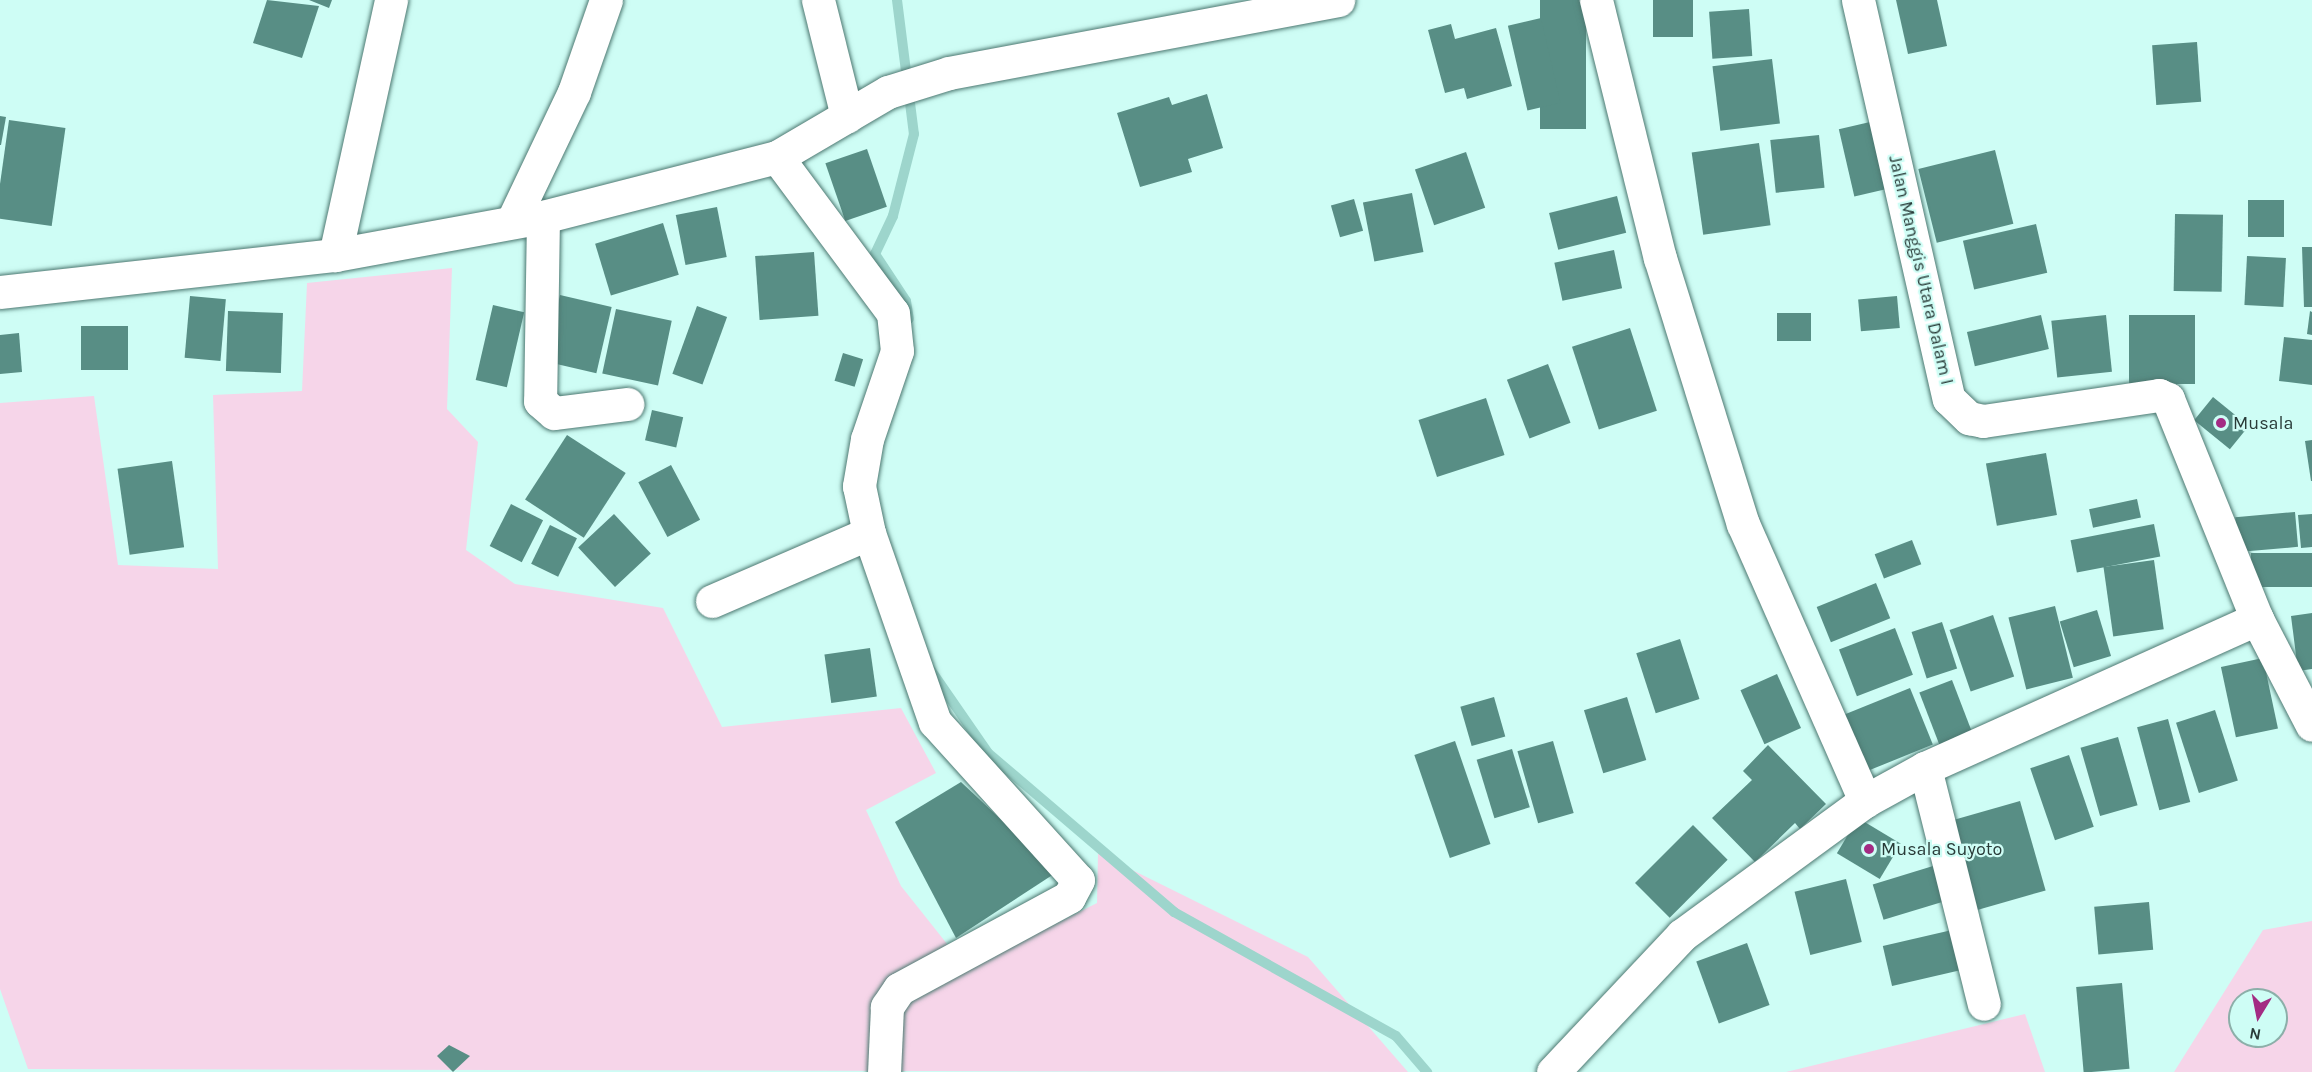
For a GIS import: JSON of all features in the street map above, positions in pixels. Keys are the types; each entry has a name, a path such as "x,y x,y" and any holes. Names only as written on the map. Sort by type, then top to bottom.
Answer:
{"street":[{"path":"335,255 392,0"},
{"path":"606,0 527,220 540,401 554,413 627,404"},
{"path":"818,0 847,116"},
{"path":"0,292 335,255 527,220 777,157 888,92 949,73 1338,0"},
{"path":"1596,0 1660,258 1743,524 1865,801"},
{"name":"Jalan Manggis Utara Dalam I","path":"1858,0 1949,399 1969,418 1983,422 2159,395 2168,399 2257,619 2312,725"},
{"path":"777,157 896,322 897,351 861,469 869,533 940,731 1078,880 1069,897 899,989 887,1007 884,1072"},
{"path":"712,602 869,533"},
{"path":"1553,1072 1682,935 1865,801 1925,768 2257,619"},
{"path":"1925,768 1984,1004"}],"shaded area":[{"path":"452,268 447,409 478,442 466,550 515,584 663,608 722,727 901,708 936,773 866,810 901,886 967,969 1097,903 1098,853 1308,957 1408,1072 28,1069 0,989 0,403 94,396 118,565 218,569 213,395 302,391 307,283"},
{"path":"2312,921 2312,1072 2174,1072 2263,930"},
{"path":"2025,1014 2045,1072 1786,1072"}],"building":[{"path":"267,0 319,6 302,58 253,43"},
{"path":"309,0 332,0 329,8"},
{"path":"1540,0 1586,0 1586,129 1540,129"},
{"path":"1653,0 1693,0 1693,37 1653,37"},
{"path":"1896,0 1937,0 1947,46 1908,54"},
{"path":"1749,9 1752,56 1712,59 1709,12"},
{"path":"1541,18 1561,103 1527,110 1508,26"},
{"path":"1451,24 1455,39 1496,28 1512,86 1467,99 1464,88 1445,93 1428,30"},
{"path":"2197,42 2201,102 2156,105 2152,45"},
{"path":"1772,59 1780,124 1720,131 1712,66"},
{"path":"1207,94 1223,148 1188,159 1192,172 1140,187 1117,113 1169,97 1172,105"},
{"path":"0,116 6,117 1,145 0,145"},
{"path":"9,120 65,128 52,226 0,219 0,184"},
{"path":"1870,122 1886,189 1854,196 1839,129"},
{"path":"1819,135 1825,188 1776,193 1770,140"},
{"path":"1759,143 1771,225 1703,235 1692,152"},
{"path":"867,149 887,207 845,221 825,163"},
{"path":"1995,150 2013,224 1937,243 1918,169"},
{"path":"1466,152 1485,208 1434,225 1415,170"},
{"path":"1412,193 1423,252 1374,261 1363,203"},
{"path":"1617,196 1626,233 1558,250 1549,213"},
{"path":"1354,199 1363,231 1340,237 1331,206"},
{"path":"2248,200 2284,200 2284,237 2248,237"},
{"path":"717,207 727,257 686,265 676,215"},
{"path":"2175,214 2223,215 2222,292 2174,291"},
{"path":"663,223 679,275 611,295 595,244"},
{"path":"2036,224 2047,273 1974,290 1963,241"},
{"path":"2302,247 2312,247 2312,307 2304,307"},
{"path":"1614,250 1622,288 1562,301 1554,263"},
{"path":"814,252 818,316 760,320 755,256"},
{"path":"2247,256 2286,258 2283,307 2244,305"},
{"path":"560,295 612,307 596,373 545,361"},
{"path":"190,296 226,299 220,361 185,358"},
{"path":"1897,296 1900,328 1861,331 1858,299"},
{"path":"493,305 524,312 507,387 476,380"},
{"path":"697,306 727,317 702,385 672,374"},
{"path":"616,309 672,321 658,385 602,374"},
{"path":"228,311 283,313 281,373 226,371"},
{"path":"2310,311 2312,312 2312,335 2307,334"},
{"path":"1777,313 1811,313 1811,341 1777,341"},
{"path":"2041,315 2049,349 1975,366 1967,332"},
{"path":"2106,315 2112,372 2057,377 2051,321"},
{"path":"2129,315 2195,315 2195,384 2129,384"},
{"path":"81,326 128,326 128,370 81,370"},
{"path":"1630,328 1657,411 1599,430 1572,347"},
{"path":"19,333 22,372 0,374 0,335"},
{"path":"2284,337 2312,340 2312,385 2279,381"},
{"path":"843,353 863,359 855,387 835,381"},
{"path":"1548,364 1571,423 1529,439 1507,380"},
{"name":"Musala","path":"2213,397 2249,426 2230,449 2194,420"},
{"path":"1486,398 1505,455 1437,477 1418,420"},
{"path":"652,410 683,417 676,447 645,440"},
{"path":"567,435 626,473 584,538 525,500"},
{"path":"2312,440 2312,481 2311,481 2305,441"},
{"path":"2046,453 2057,515 1997,526 1986,464"},
{"path":"172,461 184,547 130,555 118,469"},
{"path":"671,465 700,520 667,537 638,482"},
{"path":"2137,499 2141,518 2093,528 2089,509"},
{"path":"511,504 543,520 522,562 490,546"},
{"path":"2295,512 2298,547 2238,552 2235,517"},
{"path":"614,514 651,553 615,587 578,547"},
{"path":"2312,514 2312,547 2301,548 2298,515"},
{"path":"2154,524 2160,556 2077,573 2071,540"},
{"path":"550,525 577,538 558,577 531,564"},
{"path":"1912,540 1921,564 1884,579 1875,554"},
{"path":"2251,553 2312,553 2312,587 2251,587"},
{"path":"2154,560 2164,629 2113,636 2103,567"},
{"path":"1876,583 1890,618 1831,642 1817,607"},
{"path":"2055,606 2073,678 2026,689 2008,618"},
{"path":"2097,610 2111,656 2074,667 2060,621"},
{"path":"2312,613 2312,669 2298,671 2291,616"},
{"path":"1993,615 2014,676 1971,691 1950,630"},
{"path":"1942,622 1957,669 1927,678 1912,632"},
{"path":"1895,628 1913,675 1857,696 1839,650"},
{"path":"1680,639 1699,699 1656,713 1636,653"},
{"path":"870,648 877,697 831,703 824,654"},
{"path":"2263,658 2278,728 2236,737 2221,667"},
{"path":"1777,674 1801,728 1764,744 1740,690"},
{"path":"1952,680 1974,736 1941,749 1919,693"},
{"path":"1910,688 1933,745 1868,771 1845,714"},
{"path":"1494,697 1505,736 1472,746 1460,707"},
{"path":"1627,697 1646,760 1603,773 1584,710"},
{"path":"2215,710 2238,780 2199,793 2176,723"},
{"path":"2168,719 2190,802 2159,810 2137,727"},
{"path":"2118,737 2138,805 2100,816 2081,748"},
{"path":"1455,741 1490,844 1450,858 1414,755"},
{"path":"1553,741 1574,813 1538,823 1517,751"},
{"path":"1768,745 1826,804 1800,829 1795,823 1755,862 1712,818 1752,780 1743,771"},
{"path":"1512,749 1530,807 1494,818 1477,760"},
{"path":"2069,755 2094,827 2055,840 2030,768"},
{"path":"961,782 1057,872 956,938 895,822"},
{"path":"2020,801 2046,890 1976,910 1951,821"},
{"name":"Musala Suyoto","path":"1858,818 1901,844 1880,879 1837,853"},
{"path":"1693,825 1728,860 1670,918 1635,883"},
{"path":"1933,866 1944,901 1884,920 1873,884"},
{"path":"1846,879 1862,942 1810,955 1795,892"},
{"path":"2149,902 2153,950 2098,955 2094,907"},
{"path":"1952,930 1961,970 1892,986 1883,946"},
{"path":"1747,943 1770,1005 1719,1023 1696,961"},
{"path":"2122,983 2129,1069 2084,1072 2076,987"},
{"path":"449,1045 470,1056 453,1072 437,1056"}],"waterway":[{"path":"897,0 914,134 893,216 875,254 906,301 909,319"},
{"path":"930,669 988,753 1174,912 1396,1036 1427,1072"}],"place":[{"name":"Musala","path":"2221,423"},
{"name":"Musala Suyoto","path":"1869,849"}]}
